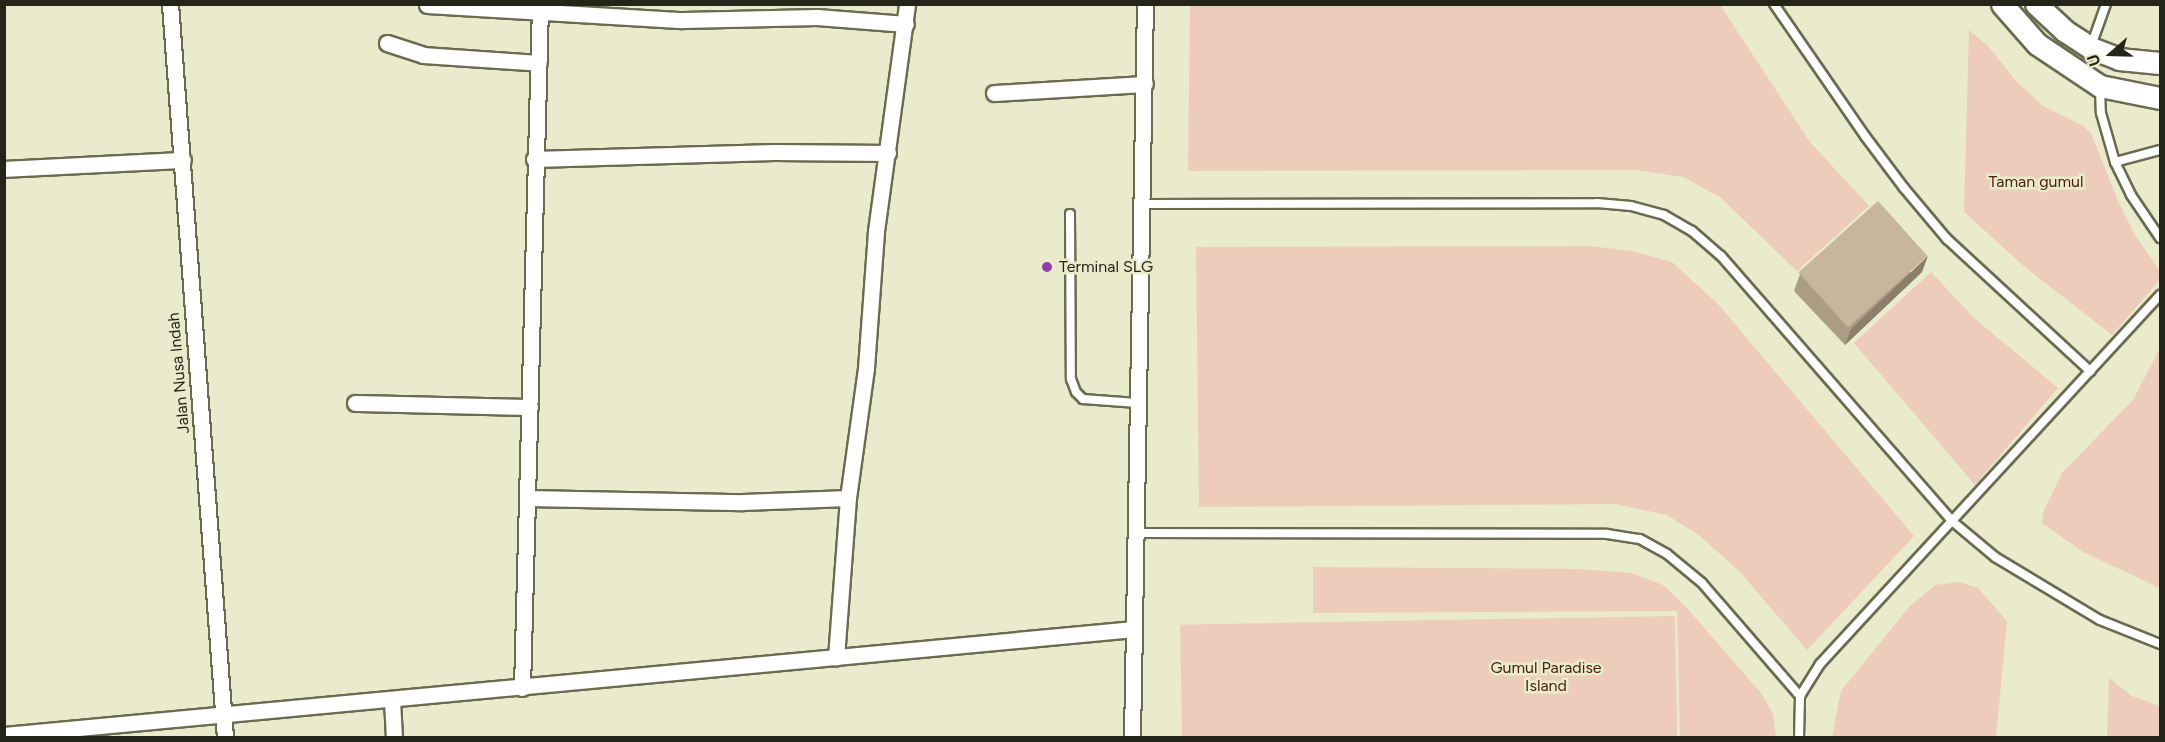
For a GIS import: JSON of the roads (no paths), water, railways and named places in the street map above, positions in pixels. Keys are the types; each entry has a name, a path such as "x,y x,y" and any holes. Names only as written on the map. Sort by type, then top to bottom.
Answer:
{"main road":[{"path":"2002,4 2037,44 2100,86 2160,98"},
{"path":"2036,4 2065,31 2091,48 2119,59 2160,63"}],"street":[{"name":"Jalan Nusa Indah","path":"170,4 183,160 187,263 225,738"},
{"path":"836,658 844,519 866,368 876,231 907,4"},
{"path":"1132,738 1145,4"},
{"path":"427,5 539,7 683,20 817,17 906,24"},
{"path":"522,688 539,7"},
{"path":"387,43 423,55 539,63"},
{"path":"994,93 1144,84"},
{"path":"534,159 774,152 888,153"},
{"path":"4,169 183,160"},
{"path":"355,403 530,406"},
{"path":"527,498 743,502 848,498"},
{"path":"4,735 1134,629"},
{"path":"392,700 394,738"}],"lane":[{"path":"1774,4 1884,162 1947,239 2090,371"},
{"path":"2091,48 2106,4"},
{"path":"2100,86 2102,113 2115,162 2131,195 2160,238"},
{"path":"2115,162 2160,150"},
{"path":"1142,204 1597,203 1631,206 1664,215 1692,231 1721,256 1953,520 1995,557 2100,620 2160,645"},
{"path":"1070,214 1071,379 1076,392 1083,399 1137,403"},
{"path":"1799,738 1800,696 1820,664 2160,295"},
{"path":"1136,533 1607,534 1640,539 1667,554 1702,583 1800,696"}],"place":[{"name":"Terminal SLG","path":"1047,267"}],"park label":[{"name":"Taman gumul","path":"2036,182"},
{"name":"Gumul Paradise Island","path":"1546,677"}]}
